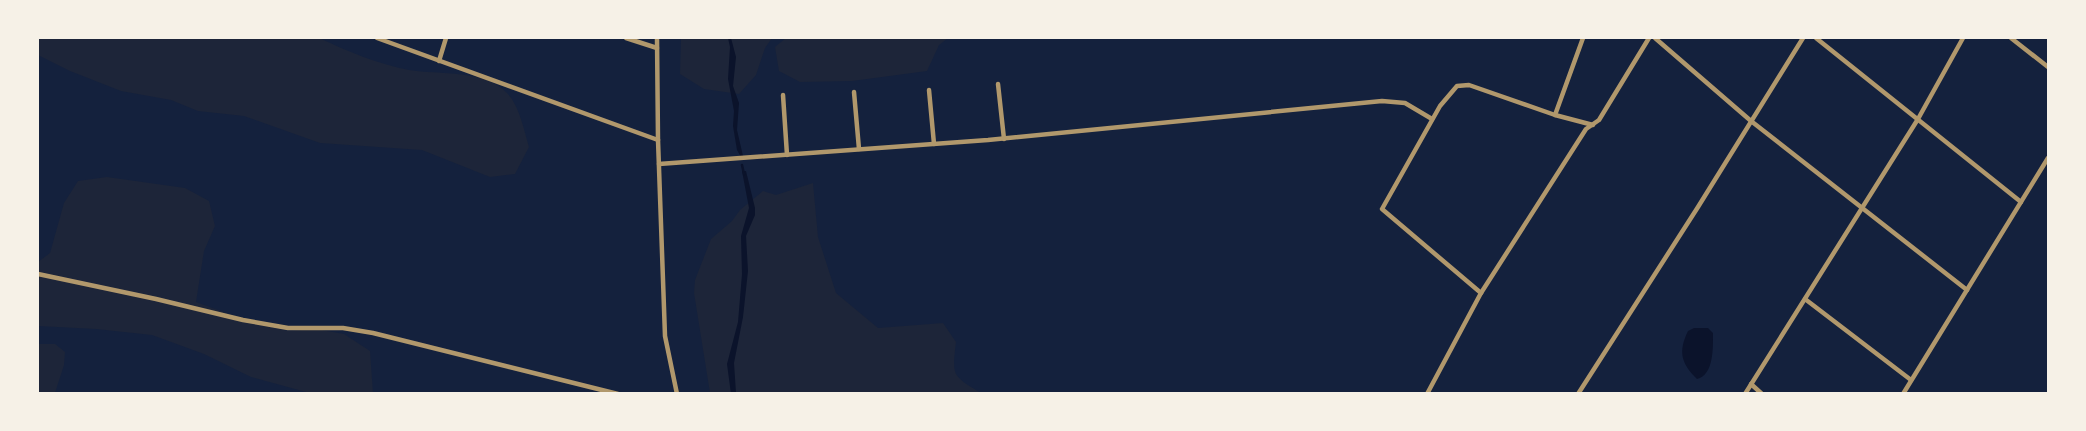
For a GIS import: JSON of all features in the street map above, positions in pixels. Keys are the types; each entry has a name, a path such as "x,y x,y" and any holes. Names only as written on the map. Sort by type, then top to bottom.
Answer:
{"street":[{"path":"377,38 658,140"},
{"path":"438,61 446,38"},
{"path":"626,38 657,48"},
{"path":"657,38 658,140 665,336 677,394"},
{"path":"1555,115 1583,38"},
{"path":"1427,394 1481,293 1586,129 1599,120 1650,38"},
{"path":"1655,38 1751,122 1967,290"},
{"path":"1578,394 1803,38"},
{"path":"1816,38 2021,202"},
{"path":"1745,394 1918,119 1963,38"},
{"path":"2011,38 2048,67"},
{"path":"998,84 1004,138"},
{"path":"1481,293 1382,209 1432,119 1447,96 1457,86 1469,85 1555,115 1593,125"},
{"path":"929,90 934,144"},
{"path":"854,92 859,150"},
{"path":"783,95 787,155"},
{"path":"659,164 1004,138 1382,101 1405,103 1432,119"},
{"path":"1903,394 2048,158"},
{"path":"38,274 243,320 288,328 343,328 373,333 618,394"},
{"path":"1805,299 1911,380"},
{"path":"1751,384 1762,394"}],"shaded area":[{"path":"38,38 319,38 363,57 397,67 409,70 462,74 487,80 499,86 508,94 516,106 529,147 515,174 490,177 422,150 320,143 244,116 198,111 171,100 121,91 70,71 38,55"},
{"path":"681,38 772,38 765,48 756,75 739,94 704,89 680,74"},
{"path":"728,38 731,38 736,57 733,86 739,103 737,130 743,156 741,157 737,150 733,126 734,111 728,79 730,47"},
{"path":"786,38 948,38 939,45 927,71 852,81 800,82 779,71 775,47"},
{"path":"742,171 746,171 755,215 746,236 748,271 743,317 734,363 736,393 731,394 727,364 738,322 742,274 741,236 749,208"},
{"path":"107,177 185,188 209,201 215,226 204,251 196,302 259,325 289,331 316,329 344,334 370,351 373,393 306,393 251,377 204,354 152,335 96,329 38,326 38,262 50,253 64,203 78,181"},
{"path":"813,183 818,237 836,293 878,328 943,323 956,342 954,362 956,374 964,382 981,393 710,393 694,293 695,280 711,239 732,221 740,210 763,191 776,195"},
{"path":"1694,328 1708,328 1713,333 1710,366 1703,376 1697,379 1687,368 1682,351 1688,331"},
{"path":"38,344 55,344 65,352 64,365 55,393 38,393"}],"waterway":[{"path":"742,165 744,174"}]}
